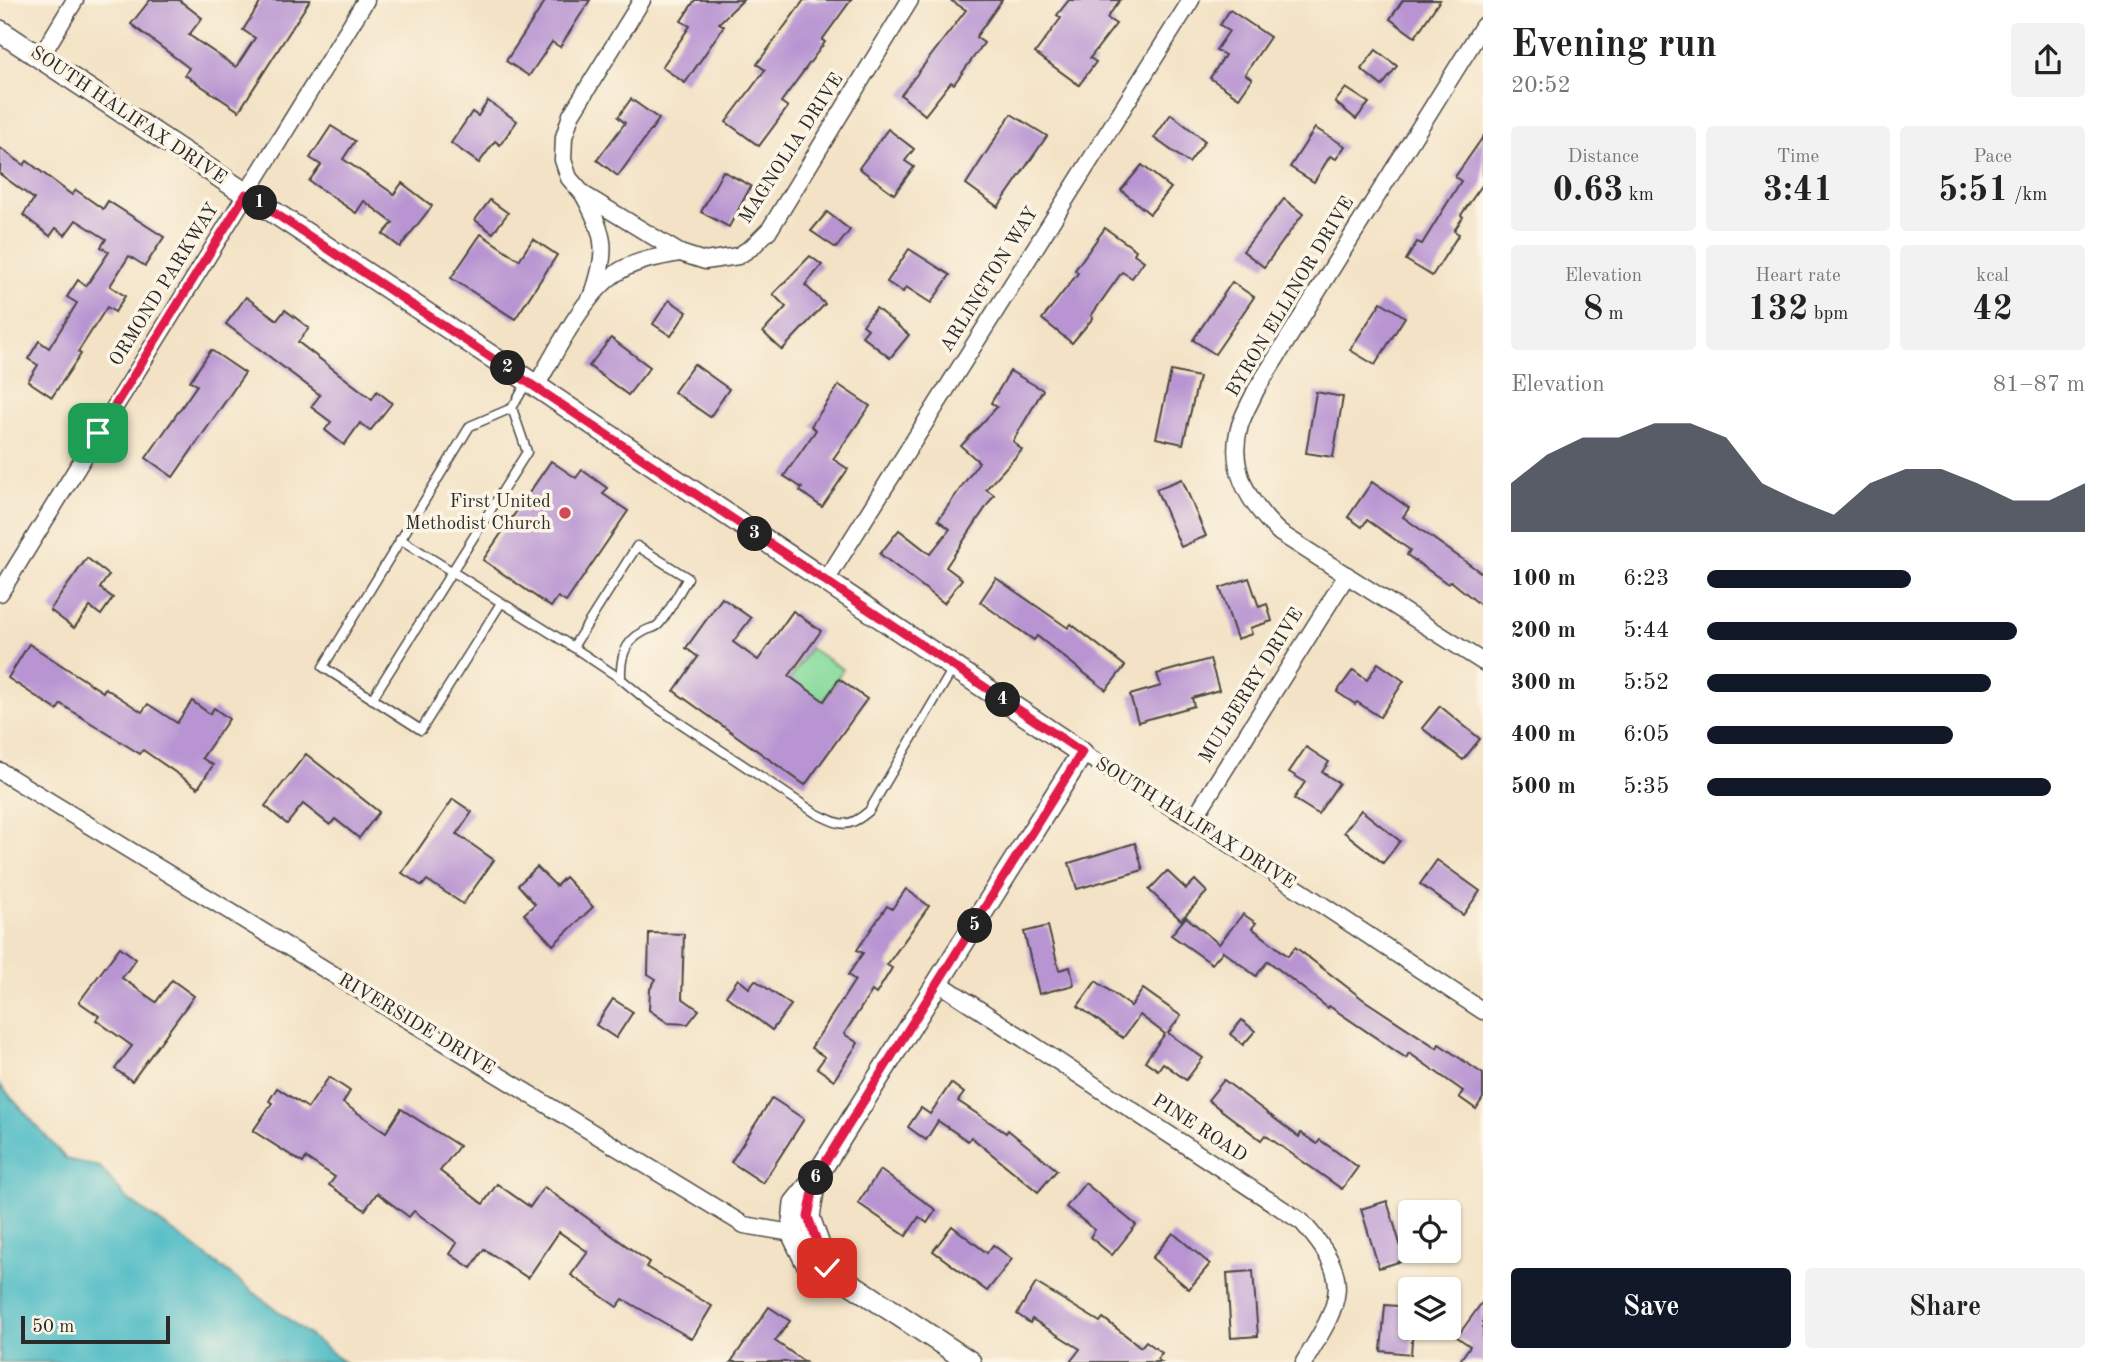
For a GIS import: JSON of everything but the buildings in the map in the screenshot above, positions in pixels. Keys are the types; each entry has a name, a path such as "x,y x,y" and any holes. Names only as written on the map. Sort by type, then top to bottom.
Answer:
{"street":[{"path":"40,58 75,0"},
{"name":"ORMOND PARKWAY","path":"0,593 366,0"},
{"path":"532,384 593,293 603,265 597,220 583,194 569,178 563,160 564,137 571,115 642,0"},
{"name":"MAGNOLIA DRIVE","path":"583,194 680,253 705,261 738,256 752,247 770,229 910,0"},
{"name":"ARLINGTON WAY","path":"825,582 1191,0"},
{"name":"BYRON ELLINOR DRIVE","path":"1483,26 1256,390 1240,427 1236,454 1240,479 1264,518 1280,533 1483,662"},
{"name":"SOUTH HALIFAX DRIVE","path":"0,31 1082,752 1193,820 1483,1010"},
{"path":"593,293 618,271 644,261 680,253"},
{"name":"MULBERRY DRIVE","path":"1193,820 1347,575"},
{"path":"970,1362 827,1268 806,1262 792,1233 794,1203 816,1177 1082,752"},
{"name":"RIVERSIDE DRIVE","path":"0,771 744,1225 792,1233"},
{"name":"PINE ROAD","path":"939,983 1302,1222 1323,1246 1336,1270 1337,1297 1324,1330 1304,1362"},
{"path":"816,1177 808,1217 827,1268"}],"lane":[{"path":"501,603 421,730 323,667 470,426 512,408 532,384"},
{"path":"372,699 527,452 512,408"},
{"path":"400,539 573,647 661,710 817,814 837,824 855,822 869,811 954,667"},
{"path":"573,647 637,547 688,578 658,625 638,634 630,641 624,651 621,679"}],"green space":[{"path":"810,648 843,669 822,704 788,683"}],"water":[{"path":"0,1085 66,1159 100,1167 126,1198 196,1248 344,1362 0,1362"}],"place":[{"name":"First United Methodist Church","path":"565,513"}],"route":[{"path":"98,433 246,194 1082,752 816,1177 808,1217 827,1268"}]}
